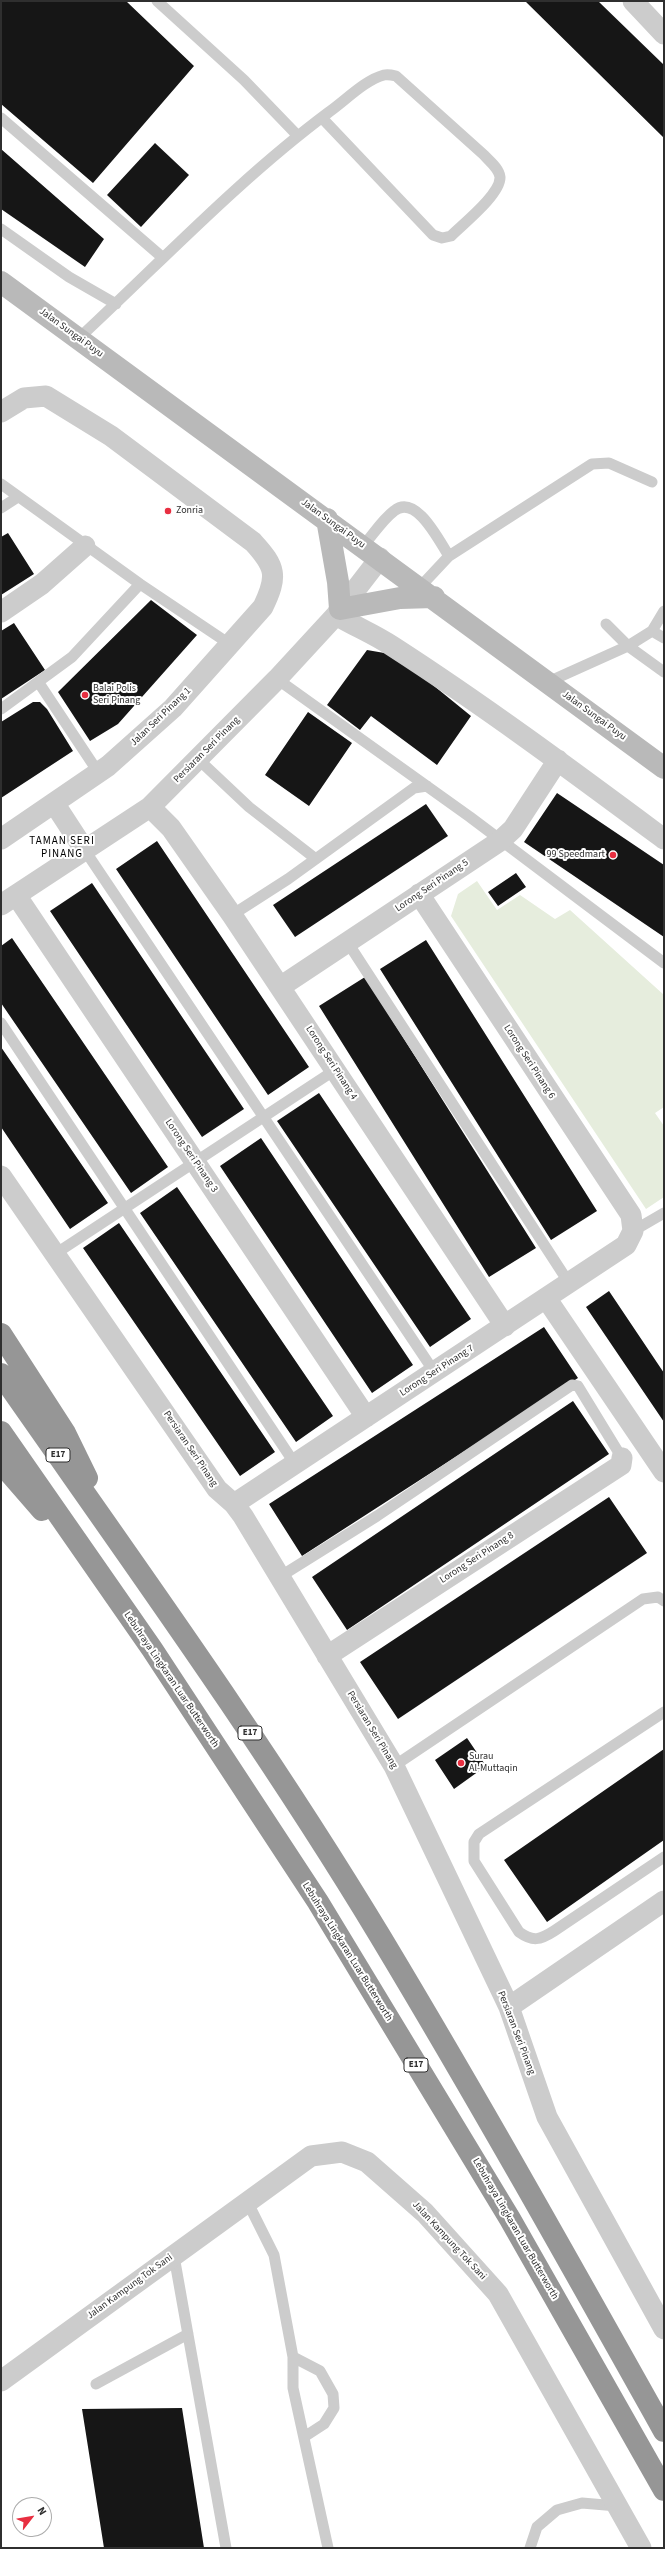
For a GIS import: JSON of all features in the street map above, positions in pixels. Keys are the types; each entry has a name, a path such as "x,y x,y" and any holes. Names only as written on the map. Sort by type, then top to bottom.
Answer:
{"highway":[{"path":"1,1334 65,1433 115,1537"},
{"name":"E17","path":"1,1374 209,1670 379,1934 557,2241 664,2431"},
{"name":"Lebuhraya Lingkaran Luar Butterworth","path":"1,1432 89,1558 318,1902 510,2219 664,2490"},
{"path":"1,1463 16,1483 89,1558"}],"main road":[{"name":"Jalan Sungai Puyu","path":"1,282 427,592 664,768"},
{"path":"327,519 338,582 338,612 427,592"}],"street":[{"path":"633,1 664,34"},
{"name":"Jalan Seri Pinang 1","path":"1,412 24,398 46,396 111,436 253,542 268,558 273,574 271,590 263,607 231,645 173,708 98,772 1,839"},
{"path":"1,612 42,584 85,546"},
{"name":"Persiaran Seri Pinang","path":"8,900 84,848 150,807 277,679 338,612 380,558"},
{"path":"338,612 390,645 558,760 664,839"},
{"name":"Lorong Seri Pinang 5","path":"280,987 500,841 513,829 558,760"},
{"path":"54,803 84,848"},
{"name":"Lorong Seri Pinang 4","path":"150,807 171,828 232,915 505,1326"},
{"name":"Lorong Seri Pinang 6","path":"419,894 631,1215 633,1231"},
{"name":"Lorong Seri Pinang 3","path":"8,900 195,1162 366,1417"},
{"name":"Persiaran Seri Pinang","path":"1,1176 217,1489 234,1504 281,1576 327,1656 394,1766 509,2007 547,2116 664,2329"},
{"name":"Lorong Seri Pinang 7","path":"234,1504 435,1373 626,1245 633,1231"},
{"path":"546,1298 664,1472"},
{"name":"Lorong Seri Pinang 8","path":"327,1656 621,1465 622,1458"},
{"path":"509,2007 664,1901"},
{"name":"Jalan Kampung Tok Sani","path":"1,2381 311,2156 342,2152 367,2162 425,2213 498,2294 641,2548"}],"lane":[{"path":"157,1 244,80 298,136"},
{"path":"78,339 220,202 298,136 372,80 385,74 396,76 496,168 500,177 496,191 451,236 442,238 433,235 322,118"},
{"path":"1,118 162,257"},
{"path":"1,229 69,277 116,304"},
{"path":"427,592 449,556 592,464 609,463 652,482"},
{"path":"1,484 85,546 231,645"},
{"path":"1,508 18,497"},
{"path":"363,546 394,510 404,507 419,512 449,556"},
{"path":"1,709 39,683 72,657 140,584"},
{"path":"548,682 628,646 652,631 664,611"},
{"path":"606,624 628,646 664,672"},
{"path":"652,631 664,638"},
{"path":"277,679 427,786 664,963"},
{"path":"39,683 98,772"},
{"path":"198,759 249,807 316,859"},
{"path":"232,915 316,859 414,788 427,786"},
{"path":"84,848 435,1373"},
{"path":"348,942 569,1283"},
{"path":"1,1023 126,1208 295,1464"},
{"path":"55,1254 335,1070"},
{"path":"633,1231 664,1213"},
{"path":"281,1576 377,1516 572,1385 578,1386 622,1458"},
{"path":"394,1766 643,1599 658,1598 664,1601"},
{"path":"664,1712 479,1834 474,1842 472,1852 474,1861 519,1932 529,1940 541,1939 664,1857"},
{"path":"248,2202 274,2255 293,2356 293,2388 328,2548"},
{"path":"174,2256 226,2548"},
{"path":"96,2384 188,2334"},
{"path":"293,2356 320,2370 333,2394 334,2408 324,2424 304,2437"},
{"path":"530,2548 537,2526 557,2510 582,2503 617,2506"}],"green space":[{"path":"477,881 497,910 520,895 555,919 570,910 664,995 664,1107 655,1113 664,1126 664,1197 646,1209 451,916 458,894"}],"building":[{"path":"1,1 126,1 194,66 93,183 1,104"},
{"path":"525,1 598,1 664,65 664,138"},
{"path":"155,143 189,175 141,227 107,195"},
{"path":"1,149 104,239 85,267 1,209"},
{"path":"8,533 34,574 1,595 1,537"},
{"path":"151,600 197,635 118,724 90,741 58,692"},
{"path":"14,623 45,670 1,699 1,631"},
{"path":"367,650 396,655 471,716 437,765 371,716 360,730 327,705"},
{"path":"33,702 40,702 47,709 73,751 1,798 1,722"},
{"path":"308,712 352,743 309,806 265,775"},
{"path":"557,793 664,865 664,937 524,842"},
{"path":"426,804 448,836 295,937 273,905"},
{"path":"157,841 309,1067 268,1095 116,869"},
{"path":"516,873 526,887 498,906 488,892"},
{"path":"92,883 244,1109 202,1137 50,911"},
{"path":"12,938 168,1167 131,1193 1,1003 1,946"},
{"path":"426,940 597,1211 551,1240 380,969"},
{"path":"365,977 536,1248 489,1277 319,1006"},
{"path":"1,1047 108,1203 70,1229 1,1127"},
{"path":"319,1093 471,1319 430,1347 277,1121"},
{"path":"261,1138 413,1365 372,1393 220,1166"},
{"path":"177,1187 333,1416 296,1442 140,1213"},
{"path":"119,1223 275,1452 240,1476 83,1248"},
{"path":"609,1291 664,1373 664,1422 586,1307"},
{"path":"544,1327 578,1378 302,1556 269,1504"},
{"path":"573,1401 609,1454 347,1630 312,1577"},
{"path":"609,1497 647,1553 398,1719 360,1662"},
{"name":"Surau Al-Muttaqin","path":"467,1738 486,1766 454,1789 435,1760"},
{"path":"664,1749 664,1840 547,1922 504,1860"},
{"path":"182,2408 204,2548 104,2548 82,2409"}],"place":[{"name":"Zonria","path":"168,511"},
{"name":"Balai Polis Seri Pinang","path":"85,695"},
{"name":"99 Speedmart","path":"613,855"},
{"name":"Surau Al-Muttaqin","path":"461,1763"}],"district":[{"name":"TAMAN SERI PINANG","path":"62,848"}]}
